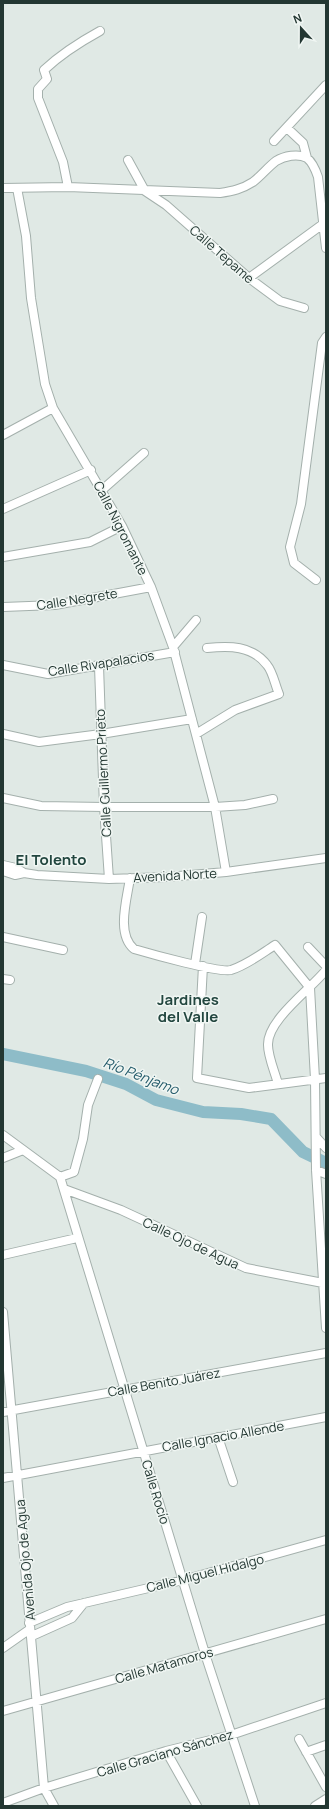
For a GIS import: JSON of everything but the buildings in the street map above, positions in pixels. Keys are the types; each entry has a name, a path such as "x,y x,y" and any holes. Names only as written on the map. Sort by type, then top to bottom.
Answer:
{"street":[{"path":"68,187 63,162 38,98 38,89 47,79 44,70 56,59 84,39 100,31"},
{"path":"274,142 326,85"},
{"path":"287,128 303,143 307,158 314,166 318,177 326,248"},
{"path":"3,188 68,187 220,193 238,190 254,181 276,161 284,157 307,158"},
{"path":"128,160 145,191"},
{"name":"Calle Nigromante","path":"17,188 26,236 31,298 45,384 53,408 91,470 122,526 151,587 174,649 215,807 226,872"},
{"name":"Calle Tepame","path":"145,191 166,205 249,278 280,301 304,308"},
{"path":"249,278 323,224"},
{"path":"316,580 294,563 290,547 301,504 322,343 326,336"},
{"path":"3,435 53,408"},
{"path":"102,490 144,453"},
{"path":"3,509 91,470"},
{"path":"3,557 90,542 122,526"},
{"name":"Calle Negrete","path":"3,607 55,605 151,587"},
{"path":"174,649 196,620"},
{"path":"196,734 236,710 279,694 268,665 249,650 228,646 207,648"},
{"name":"Calle Rivapalacios","path":"3,665 48,674 99,666 174,649"},
{"name":"Calle Guillermo Prieto","path":"99,666 104,807 109,879"},
{"path":"3,734 39,742 101,734 192,719"},
{"path":"3,798 41,806 104,807 215,807 245,805 273,799"},
{"name":"Avenida Norte","path":"3,871 15,874 24,873 109,879 226,872 326,858"},
{"name":"Avenida Norte","path":"3,865 16,868 24,873"},
{"path":"130,878 124,924 128,944 134,950 199,965 230,970 245,965 274,945 310,988 315,1079 317,1141 316,1170 326,1328"},
{"path":"202,917 199,965 197,1078 249,1088 326,1078"},
{"path":"3,937 63,950"},
{"path":"308,946 326,966"},
{"path":"278,1084 268,1045 269,1036 288,1008 310,988 326,970"},
{"path":"3,1135 60,1177 74,1172 83,1139 88,1105 98,1079"},
{"path":"317,1141 326,1148"},
{"path":"3,1158 23,1150"},
{"path":"316,1170 326,1174"},
{"name":"Calle Rocío","path":"60,1177 77,1238 205,1653 255,1806"},
{"name":"Calle Ojo de Agua","path":"64,1189 121,1210 246,1268 323,1283"},
{"path":"3,1255 77,1238"},
{"name":"Avenida Ojo de Agua","path":"3,1312 13,1410 44,1788 54,1806"},
{"name":"Calle Benito Juárez","path":"3,1412 326,1353"},
{"name":"Calle Ignacio Allende","path":"3,1478 326,1417"},
{"path":"218,1437 233,1482"},
{"name":"Calle Miguel Hidalgo","path":"3,1648 30,1629 67,1607 183,1580 326,1540"},
{"name":"Calle Miguel Hidalgo","path":"30,1629 72,1618 84,1603"},
{"name":"Calle Matamoros","path":"3,1711 326,1620"},
{"name":"Calle Graciano Sánchez","path":"3,1803 44,1788 166,1751 231,1735 326,1703"},
{"path":"299,1739 326,1787"},
{"path":"306,1752 326,1745"},
{"path":"166,1751 197,1806"},
{"path":"315,1806 326,1799"}],"waterway":[{"name":"Río Pénjamo","path":"3,1054 86,1071 126,1084 156,1100 203,1112 241,1114 271,1119 303,1152 326,1163"}],"district":[{"name":"El Tolento","path":"51,860"},
{"name":"Jardines del Valle","path":"188,1008"}]}
